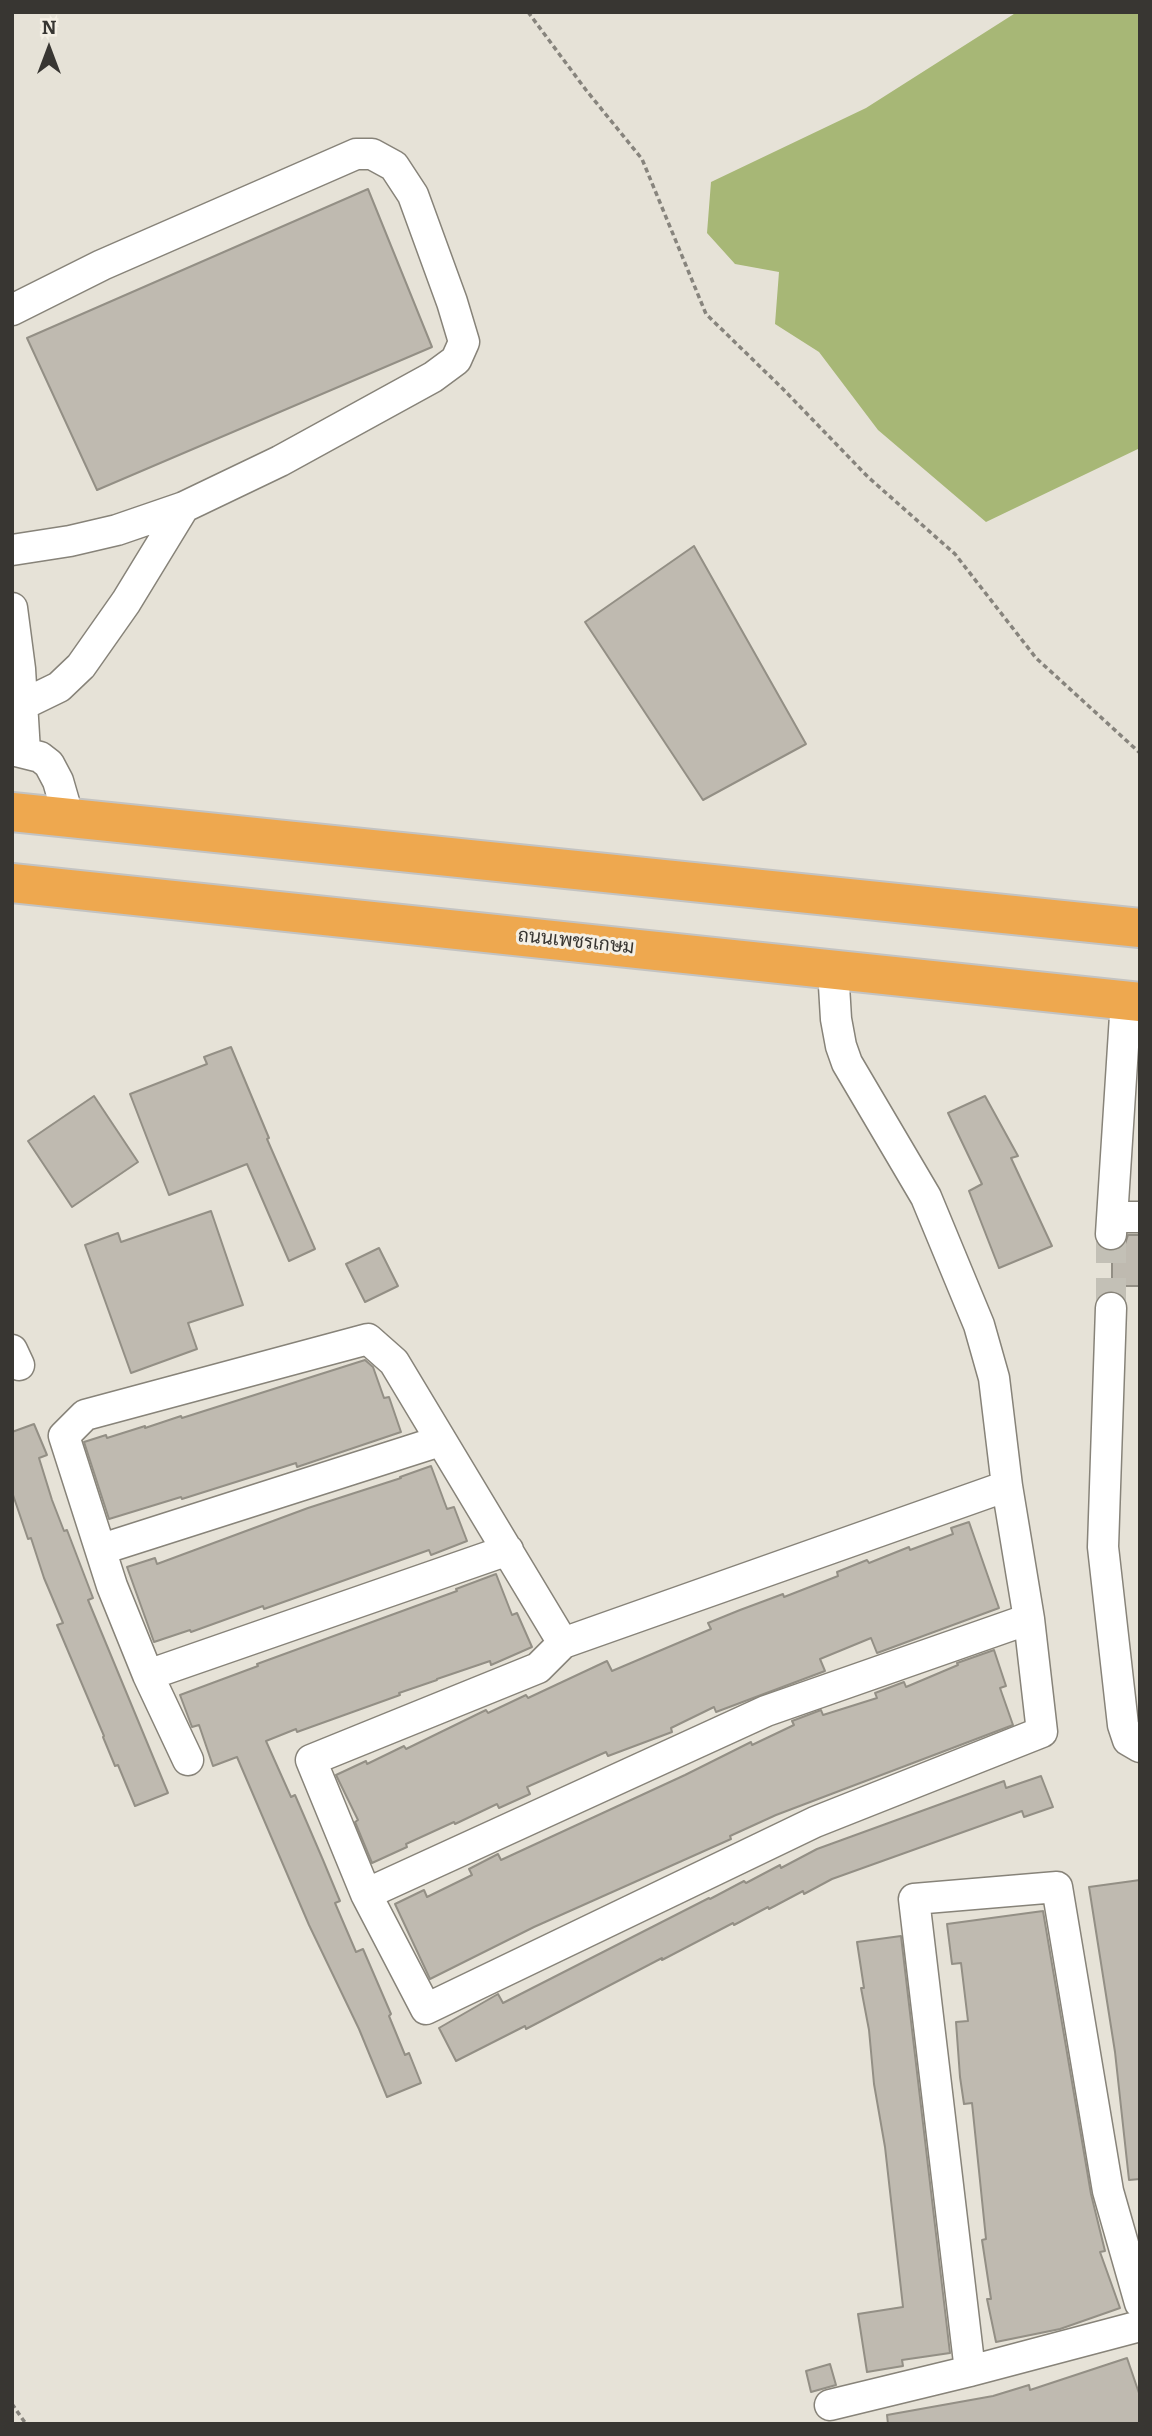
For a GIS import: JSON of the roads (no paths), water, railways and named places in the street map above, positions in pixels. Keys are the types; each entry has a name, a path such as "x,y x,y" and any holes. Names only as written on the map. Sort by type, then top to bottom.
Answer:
{"highway":[{"path":"12,813 1140,928"},
{"name":"ถนนเพชรเกษม","path":"12,883 1133,1001"}],"street":[{"path":"12,310 102,265 356,154 372,154 394,166 413,195 464,342 456,360 433,377 280,461 184,507 117,530 12,550"},
{"path":"22,705 59,687 81,666 126,602 184,507"},
{"path":"12,608 22,705 19,751 40,757 49,764 58,781 69,819"},
{"path":"833,969 836,1019 847,1063 926,1197 979,1325 994,1378 1007,1486 1029,1619 1042,1732 815,1822 426,2009 366,1894 311,1760 538,1668 563,1643 1007,1486"},
{"path":"1121,1223 1129,1135 1133,1001"},
{"path":"1111,1308 1102,1547 1124,1724 1128,1740 1140,1747"},
{"path":"188,1760 148,1675 113,1586 64,1436 85,1415 368,1339 394,1362 563,1643"},
{"path":"102,1549 440,1441"},
{"path":"148,1675 508,1550"},
{"path":"366,1894 766,1711 1029,1619"},
{"path":"970,2371 914,1899 1057,1887 1108,2191 1140,2303"},
{"path":"830,2404 970,2371 1140,2326"}],"tunnel":[{"path":"1111,1234 1111,1308"}]}
